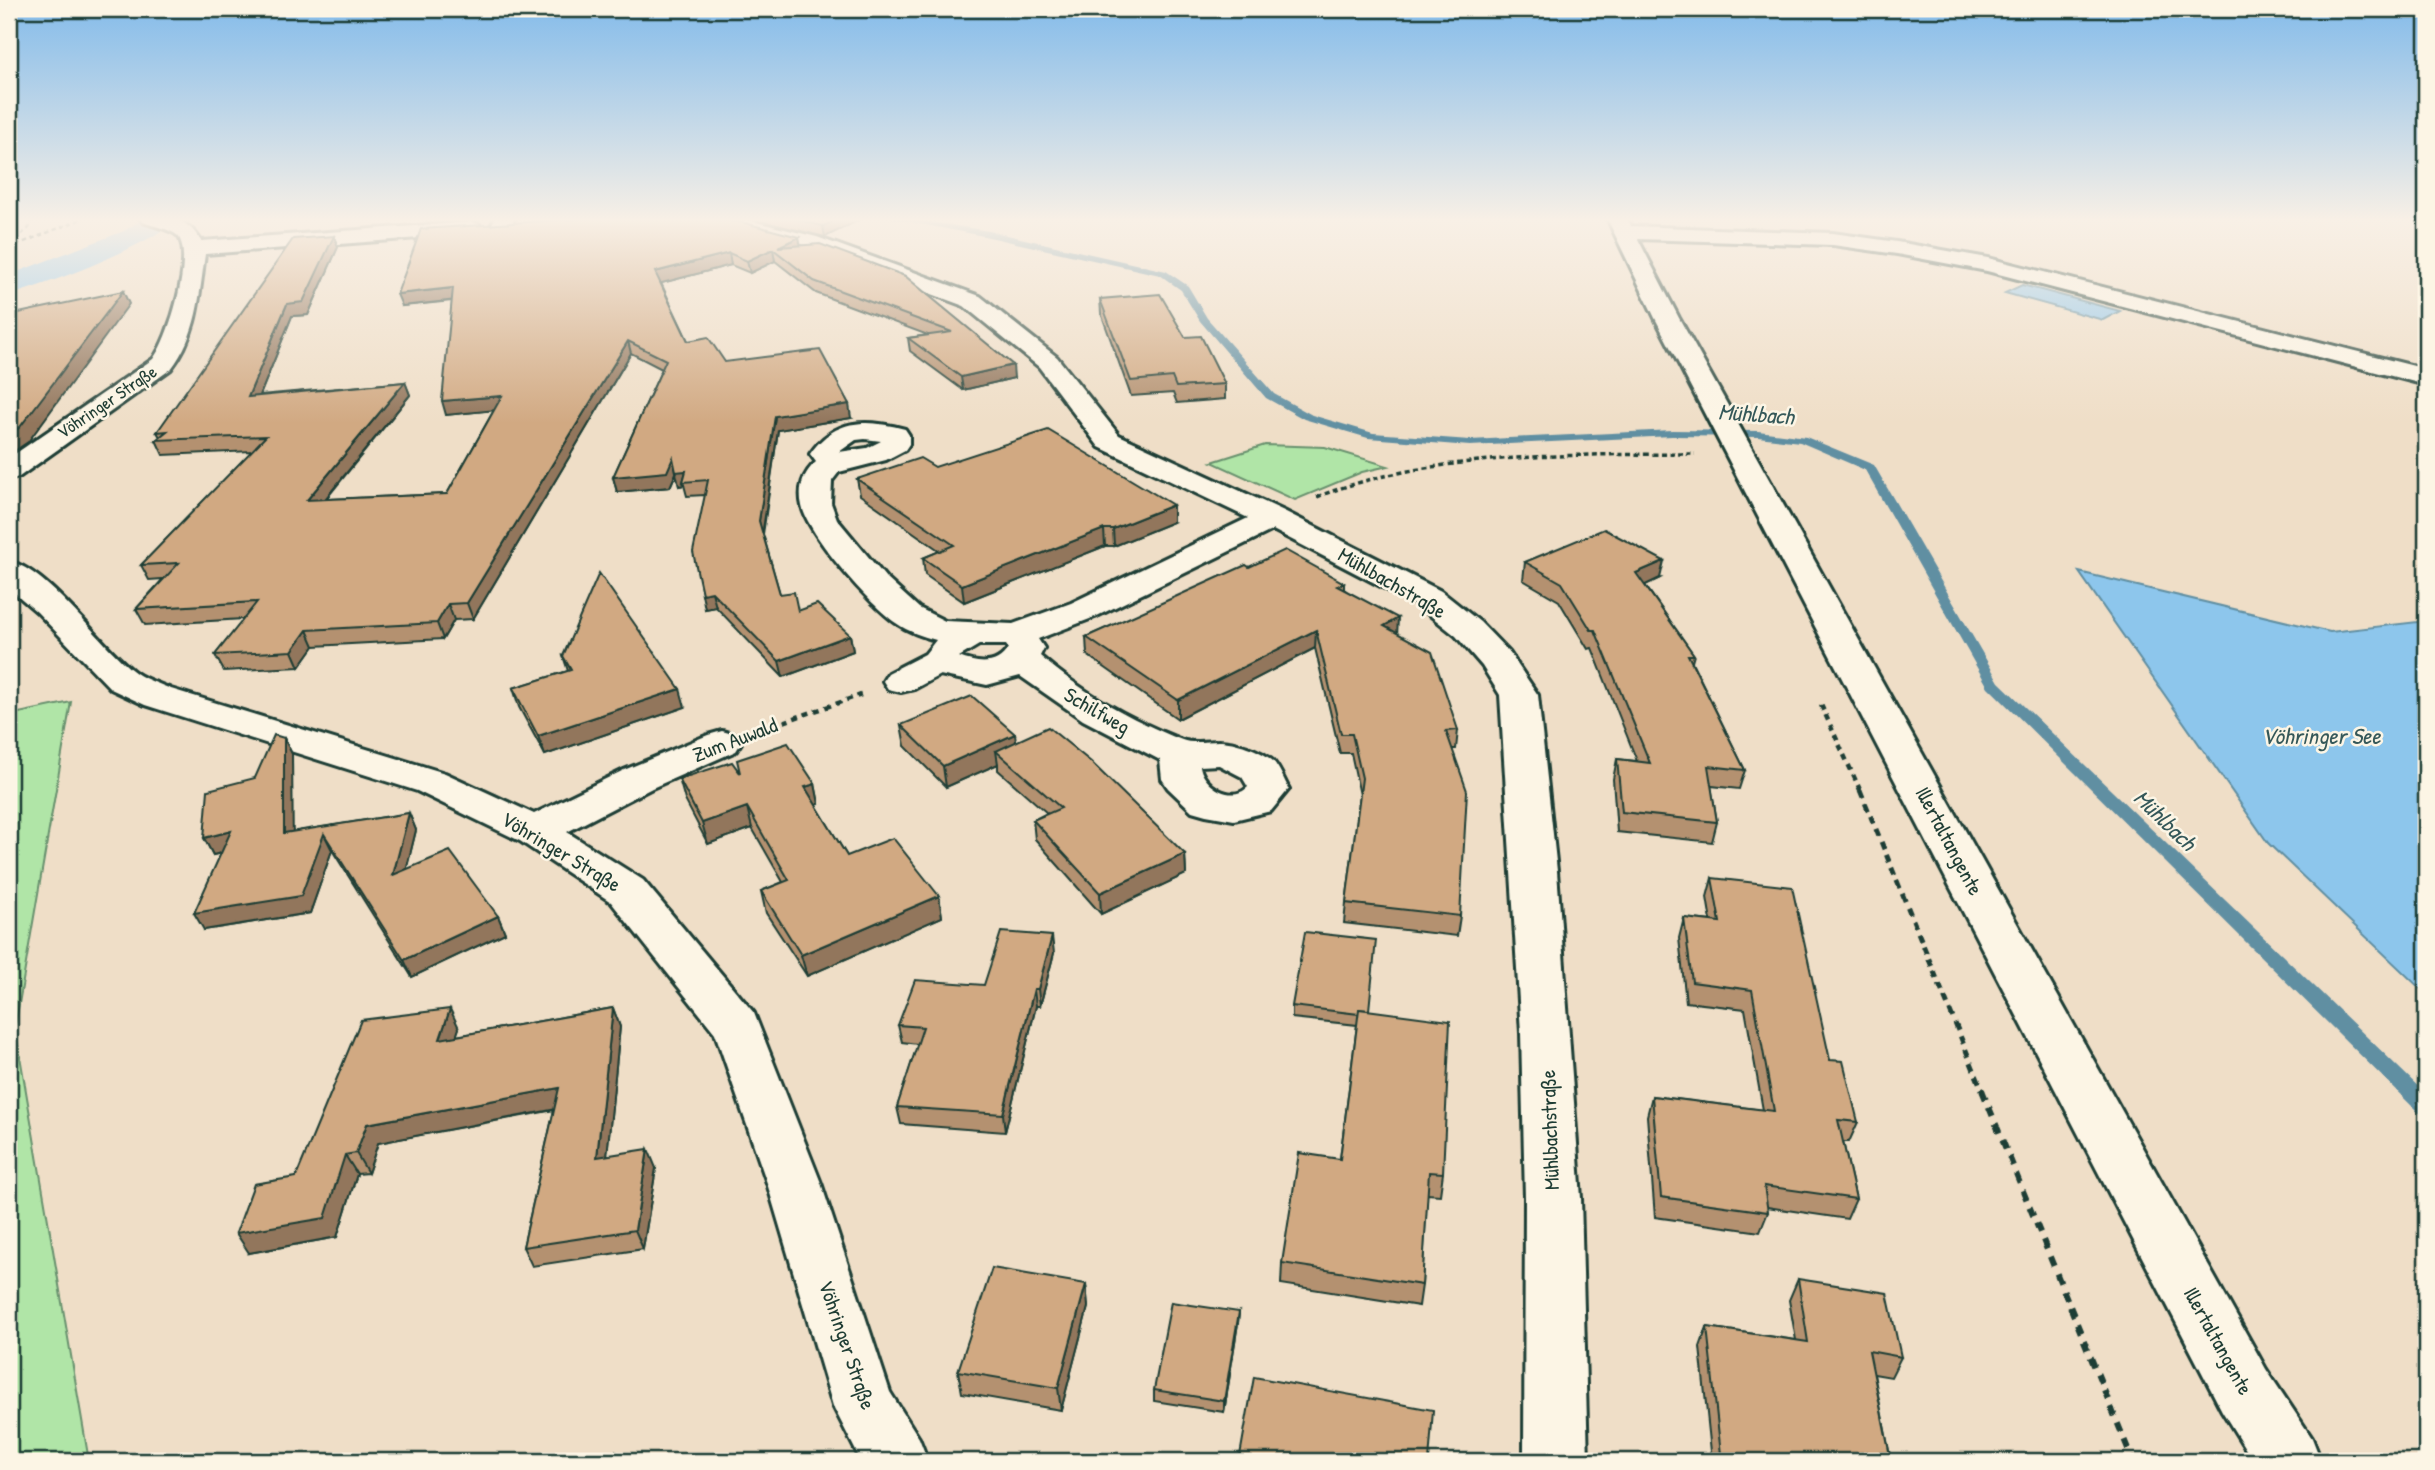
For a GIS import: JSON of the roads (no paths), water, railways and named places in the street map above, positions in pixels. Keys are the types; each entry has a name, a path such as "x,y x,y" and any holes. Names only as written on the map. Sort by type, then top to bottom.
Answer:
{"street":[{"name":"Vöhringer Straße","path":"9,471 162,365 176,351 184,316 186,287"},
{"name":"Mühlbachstraße","path":"933,287 972,301 1048,362 1109,441 1273,518 1429,598 1468,629 1496,660 1519,695 1546,1033 1555,1303 1556,1461"},
{"name":"Illertaltangente","path":"1651,287 1719,436 2244,1390 2289,1461"},
{"path":"2072,287 2426,377"},
{"path":"833,462 821,473 815,492 819,513 864,577 919,622 946,633 972,634 1020,647"},
{"path":"939,661 953,669 980,675 1002,672 1020,647 1083,610 1273,518"},
{"name":"Vöhringer Straße","path":"9,571 49,604 124,681 158,697 431,782 535,831 627,891 737,1026 794,1183 864,1406 896,1461"},
{"path":"901,681 939,661 946,649 972,634"},
{"name":"Schilfweg","path":"1020,647 1042,679 1126,729 1179,754"},
{"name":"Zum Auwald","path":"535,831 638,779 722,743"}],"water":[{"path":"2019,287 2028,287 2120,311 2103,320 2005,293"},
{"name":"Vöhringer See","path":"2079,572 2330,632 2426,621 2426,994 2268,843"}],"waterway":[{"name":"Mühlbach","path":"1183,287 1203,319 1270,396 1308,417 1372,436 1470,443 1672,433 1758,434 1802,439 1870,468 1993,684 2426,1107"}]}
